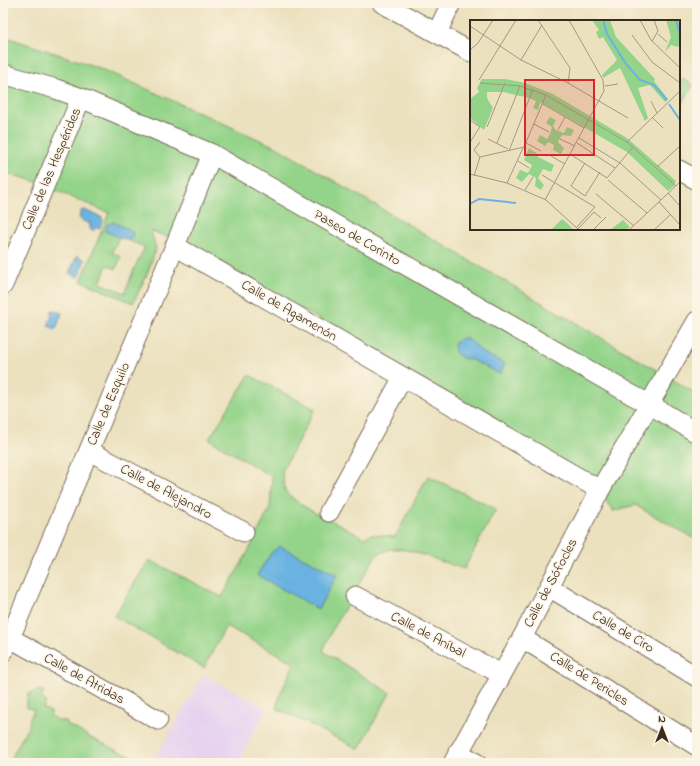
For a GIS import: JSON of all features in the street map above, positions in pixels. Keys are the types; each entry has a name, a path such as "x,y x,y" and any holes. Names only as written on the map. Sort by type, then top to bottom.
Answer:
{"street":[{"path":"382,3 470,51"},
{"path":"437,33 451,3"},
{"name":"Paseo de Corinto","path":"3,74 82,98 212,154 649,404 697,433"},
{"name":"Calle de las Hespérides","path":"3,285 82,98"},
{"name":"Calle de Esquilo","path":"7,645 175,246 212,154"},
{"path":"680,171 697,180"},
{"name":"Calle de Agamenón","path":"175,246 600,490"},
{"name":"Calle de Sófocles","path":"456,758 522,638 600,490 697,321"},
{"path":"329,512 403,376"},
{"name":"Calle de Alejandro","path":"89,451 244,532"},
{"name":"Calle de Ciro","path":"549,587 697,677"},
{"name":"Calle de Aníbal","path":"355,596 501,674"},
{"name":"Calle de Pericles","path":"522,638 697,746"},
{"name":"Calle de Atridas","path":"7,645 158,720"},
{"path":"456,758 476,763"}],"shaded area":[{"path":"203,675 267,708 238,763 152,763"}],"green space":[{"path":"3,36 100,68 278,148 697,394 697,540 635,505 613,511 592,478 186,242 151,231 156,249 147,274 133,303 81,281 109,213 34,181 3,172","holes":["119,237 145,247 134,269 125,293 100,283 107,265 116,269 121,257 112,252"]},
{"path":"680,78 693,85 680,107"},
{"path":"249,375 315,409 282,471 285,491 296,501 315,513 364,538 371,534 395,537 428,476 496,509 464,569 411,551 399,549 390,549 376,555 331,632 323,651 390,693 359,749 276,708 294,663 226,626 204,668 114,616 149,560 222,597 248,552 270,508 272,477 209,439"},
{"path":"41,690 44,692 41,697 46,702 43,708 52,713 50,716 59,721 65,721 69,726 91,738 123,753 143,760 142,763 9,763 27,730 30,723 29,720 34,710 26,707 28,694"}],"water":[{"path":"84,210 101,217 103,220 100,228 95,228 93,231 90,229 90,224 79,218 81,211"},
{"path":"112,222 131,230 133,233 132,238 129,240 105,231 108,224"},
{"path":"77,256 85,260 78,277 69,273"},
{"path":"52,310 62,313 56,329 48,326 52,315"},
{"path":"462,338 469,340 482,352 505,364 500,374 457,354 454,345"},
{"path":"280,546 337,575 318,609 257,575 271,553"}]}
